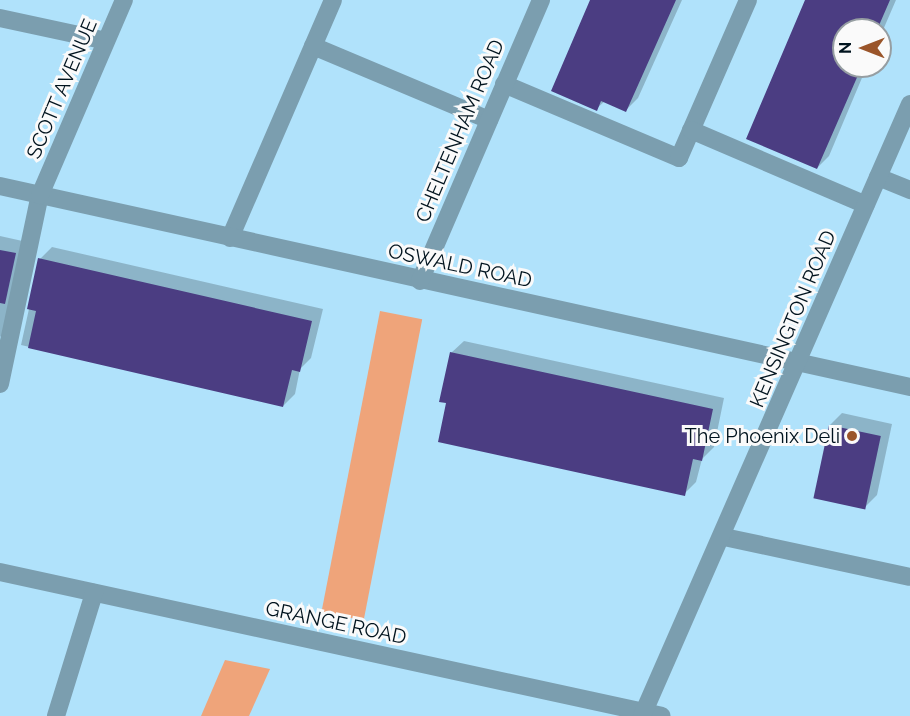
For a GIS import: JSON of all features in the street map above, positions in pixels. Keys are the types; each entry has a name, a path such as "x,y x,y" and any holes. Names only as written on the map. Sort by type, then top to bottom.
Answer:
{"street":[{"name":"SCOTT AVENUE","path":"0,384 40,195 124,0"},
{"path":"230,238 333,0"},
{"name":"CHELTENHAM ROAD","path":"420,281 541,0"},
{"path":"504,84 679,158 748,0"},
{"path":"0,18 106,41"},
{"path":"313,46 489,120"},
{"name":"KENSINGTON ROAD","path":"643,714 724,537 910,104"},
{"path":"691,130 866,205"},
{"path":"878,177 910,190"},
{"name":"OSWALD ROAD","path":"0,186 420,281 910,387"},
{"path":"724,537 910,577"},
{"name":"GRANGE ROAD","path":"0,572 643,714 662,716"},
{"path":"56,716 94,593"}],"shaded area":[{"path":"380,311 422,319 364,621 321,612"},
{"path":"225,660 270,669 249,716 201,716"}],"building":[{"path":"590,0 676,0 626,112 601,101 597,111 551,91"},
{"path":"805,0 890,0 882,18 832,18 832,78 857,78 817,169 746,139"},
{"path":"0,250 16,253 5,304 0,303"},
{"path":"38,258 312,321 300,372 292,370 283,407 28,348 36,311 27,309"},
{"path":"450,352 713,409 702,461 693,459 685,496 438,442 446,403 439,402"},
{"name":"The Phoenix Deli","path":"829,425 881,436 865,509 813,498"}],"place":[{"name":"The Phoenix Deli","path":"852,436"}]}
